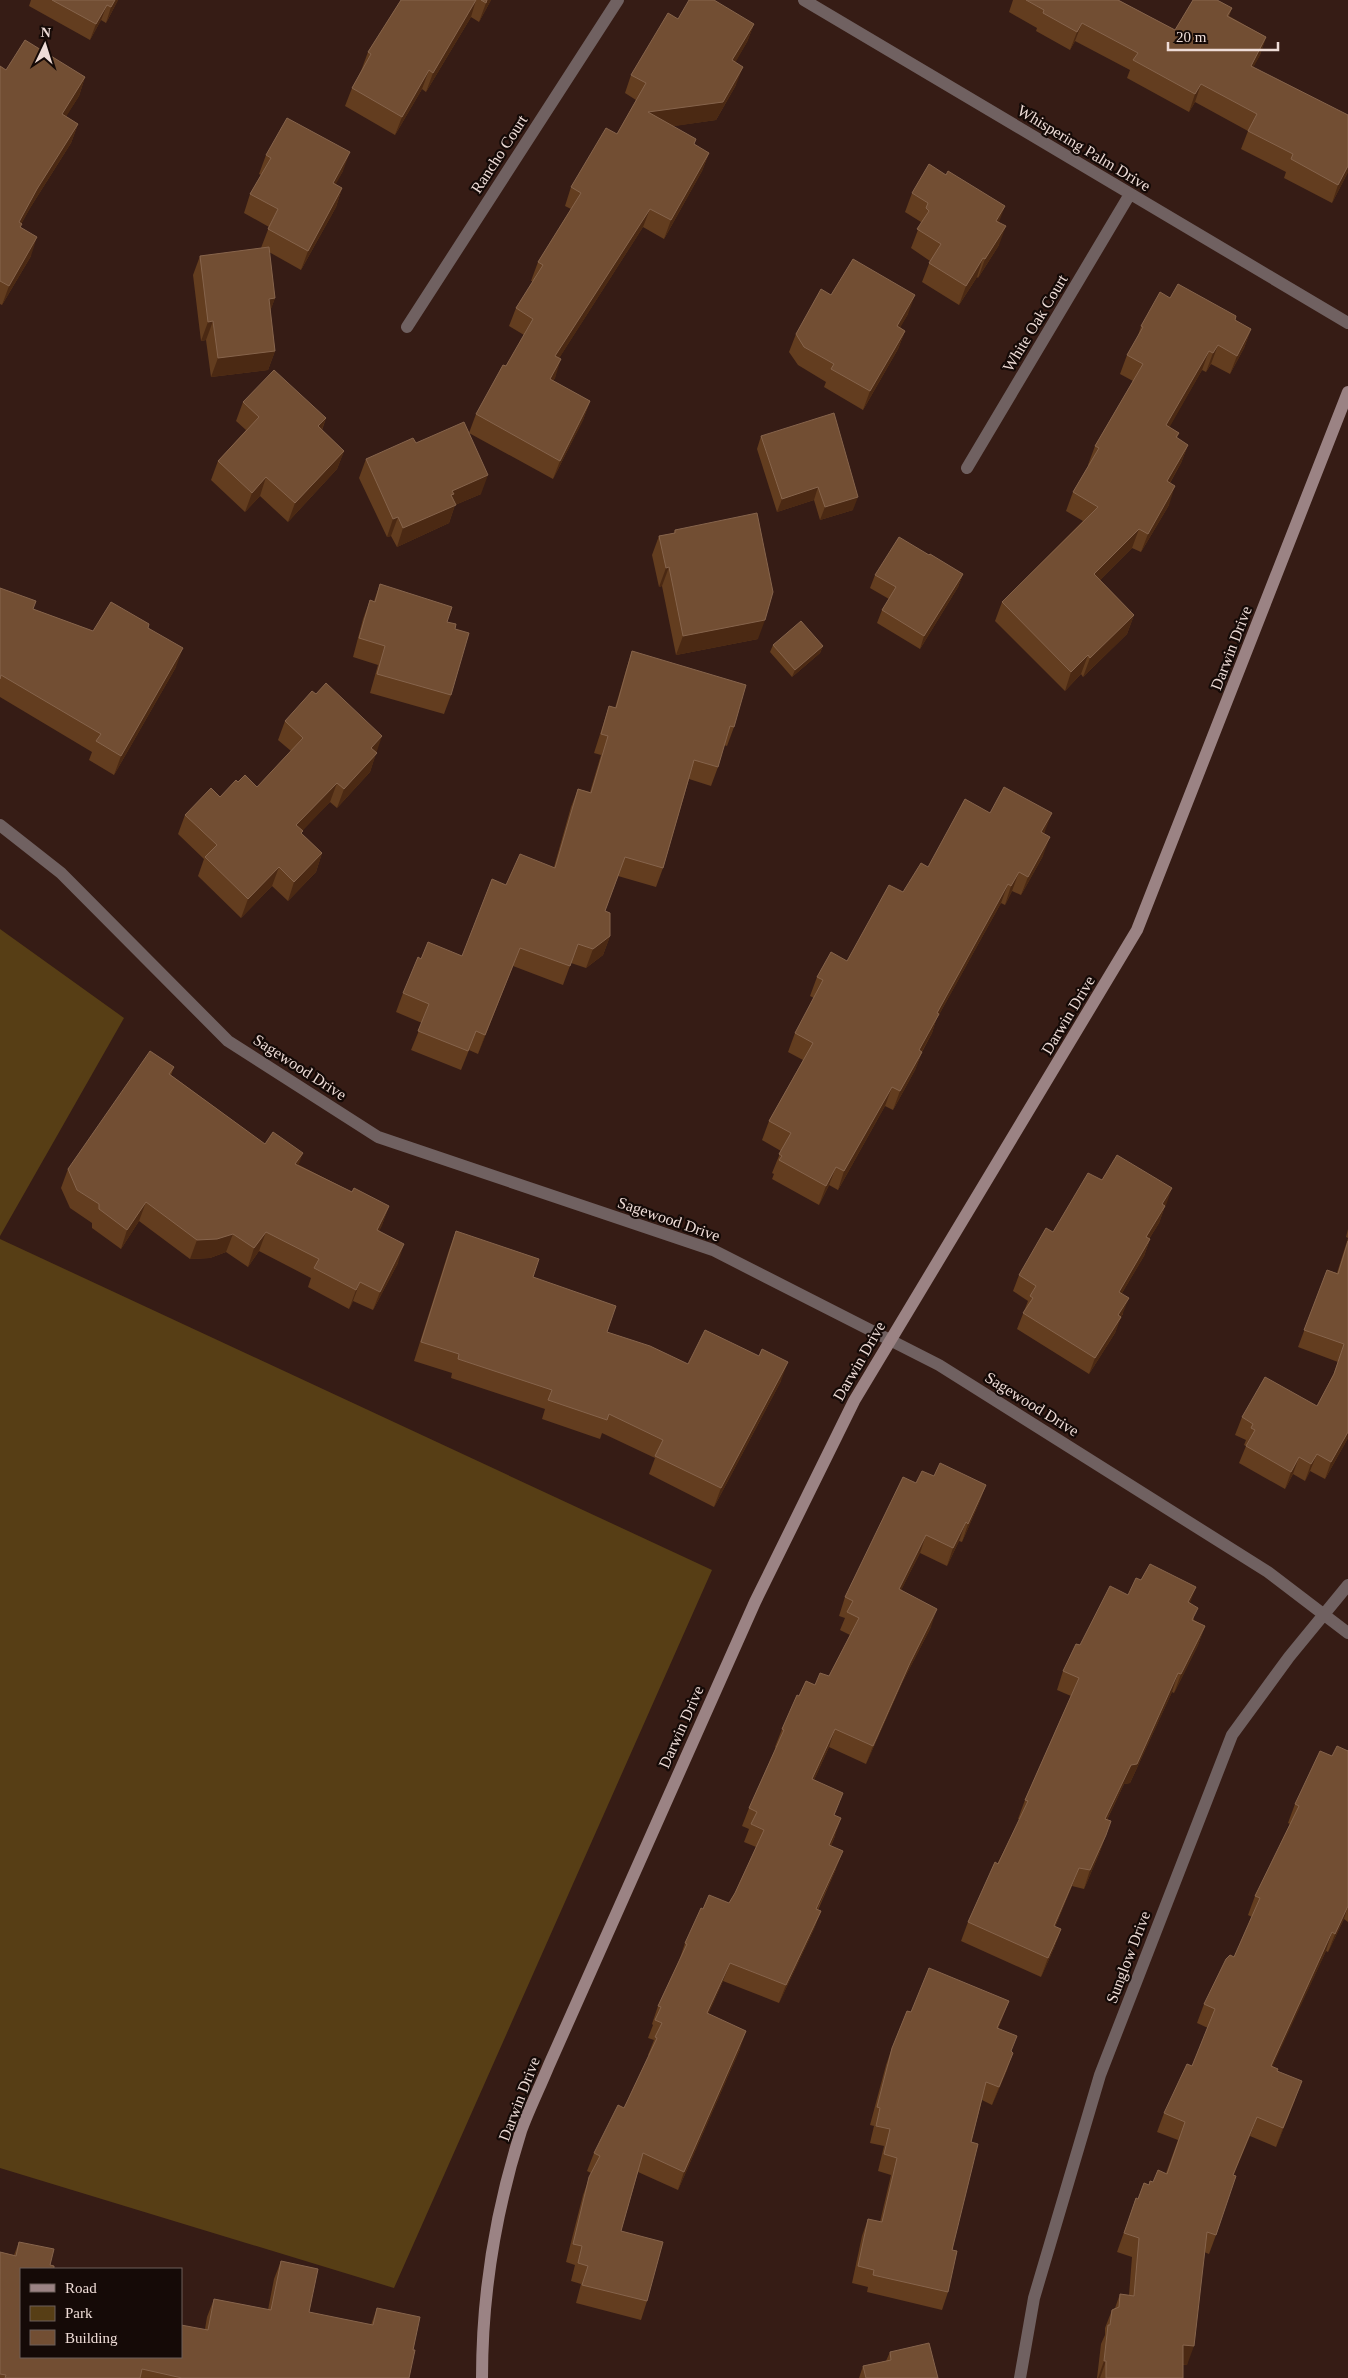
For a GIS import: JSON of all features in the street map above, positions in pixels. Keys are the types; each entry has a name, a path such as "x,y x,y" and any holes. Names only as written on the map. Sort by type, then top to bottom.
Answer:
{"street":[{"name":"Rancho Court","path":"407,327 618,0"},
{"name":"Whispering Palm Drive","path":"804,0 1348,323"},
{"name":"White Oak Court","path":"967,468 1130,194"},
{"name":"Darwin Drive","path":"482,2378 482,2333 489,2259 505,2188 522,2130 755,1602 854,1401 889,1340 1025,1120 1137,930 1348,392"},
{"name":"Sagewood Drive","path":"0,825 61,873 228,1041 378,1137 713,1250 939,1365 1242,1556 1348,1633"},
{"name":"Sunglow Drive","path":"1020,2378 1034,2298 1100,2075 1232,1735 1348,1585"}],"green space":[{"path":"0,929 124,1018 0,1236"},
{"path":"0,1239 712,1570 394,2288 0,2168"}],"building":[{"path":"52,0 115,0 111,7 107,5 96,24"},
{"path":"401,0 476,0 433,73 429,70 402,117 352,88 371,54 368,52"},
{"path":"689,0 714,0 754,24 732,60 743,67 723,102 648,112 696,139 694,144 709,153 671,220 650,209 555,356 561,359 550,379 590,401 560,461 476,414 503,365 506,366 533,319 516,308 543,265 538,262 581,193 571,187 606,128 617,134 646,83 631,75 668,13 678,19"},
{"path":"1026,0 1118,0 1175,30 1193,0 1217,0 1232,8 1227,16 1266,37 1251,66 1348,115 1348,166 1338,185 1291,159 1293,154 1248,131 1257,114 1201,84 1195,94 1133,60 1138,53 1082,23 1077,32 1043,13 1044,10"},
{"path":"25,40 85,77 62,114 78,124 37,189 19,222 22,224 20,227 37,237 9,286 0,281 0,66 6,70"},
{"path":"287,118 350,152 333,183 342,188 308,251 268,229 278,209 250,194 271,158 266,155"},
{"path":"929,164 946,175 948,171 1005,206 996,221 1006,226 966,286 929,263 941,244 917,229 929,211 926,208 928,203 912,193"},
{"path":"269,247 275,298 269,299 275,351 218,358 213,321 208,322 200,256"},
{"path":"853,259 915,295 897,326 905,331 870,391 831,369 834,364 804,347 796,334 821,289 831,295"},
{"path":"1178,284 1236,316 1235,320 1251,329 1237,356 1218,345 1213,353 1209,351 1166,425 1179,433 1176,437 1188,445 1167,481 1175,486 1148,534 1139,529 1094,574 1134,615 1090,658 1088,655 1071,672 1002,602 1098,507 1073,492 1099,448 1095,446 1143,364 1127,355 1143,327 1141,326 1160,292 1170,298"},
{"path":"274,370 326,418 318,426 344,451 295,503 266,477 252,493 218,461 259,417 243,402"},
{"path":"834,413 858,497 825,507 818,487 782,499 761,436"},
{"path":"464,422 488,475 452,491 454,494 451,495 456,505 403,528 398,517 393,519 366,459 413,438 416,443"},
{"path":"757,513 773,592 765,620 683,636 669,567 666,568 659,536 675,533 675,530"},
{"path":"899,537 963,574 924,636 882,610 896,587 875,575"},
{"path":"380,584 452,607 447,622 456,624 455,629 469,633 451,695 377,674 385,646 359,638 370,600 375,602"},
{"path":"0,588 36,601 33,609 93,631 111,602 149,624 148,628 183,648 121,756 96,741 101,734 1,675 0,679"},
{"path":"801,621 823,646 795,670 773,645"},
{"path":"632,651 746,685 734,727 730,726 718,767 694,760 663,868 625,857 605,911 610,913 610,936 593,949 578,944 570,966 520,948 485,1035 476,1031 468,1051 418,1031 429,1004 403,993 418,957 421,959 428,942 462,956 492,879 506,885 520,854 555,868 578,789 591,793 608,736 601,734 609,706 616,708"},
{"path":"326,683 382,736 371,748 377,753 344,789 337,783 296,825 303,831 301,833 322,853 294,882 279,867 248,899 205,857 217,845 185,815 211,788 220,797 236,780 238,782 245,775 257,787 303,738 285,721 312,691 316,694"},
{"path":"1004,787 1052,813 1041,832 1050,837 1028,877 1019,872 1011,886 1008,884 937,1013 939,1014 919,1050 922,1052 900,1091 892,1087 844,1171 836,1167 826,1186 779,1160 782,1156 779,1154 791,1133 769,1121 813,1043 795,1033 823,980 817,977 831,952 847,961 889,885 903,892 921,863 928,867 965,799 990,813"},
{"path":"150,1051 174,1067 169,1074 265,1144 273,1132 303,1153 295,1164 352,1192 354,1188 389,1206 377,1230 404,1244 380,1292 360,1282 356,1290 314,1268 319,1259 266,1232 254,1248 233,1234 217,1239 197,1240 146,1202 127,1230 99,1209 99,1204 77,1190 68,1169"},
{"path":"1117,1155 1172,1188 1162,1204 1165,1206 1146,1237 1150,1239 1119,1292 1129,1298 1118,1315 1121,1317 1095,1358 1023,1313 1033,1298 1030,1296 1036,1286 1019,1275 1046,1228 1053,1232 1088,1173 1102,1180"},
{"path":"456,1231 539,1259 533,1277 616,1306 607,1332 650,1346 688,1364 705,1330 759,1356 762,1349 788,1362 721,1488 655,1456 663,1440 609,1414 607,1420 548,1400 552,1390 458,1359 459,1354 421,1342"},
{"path":"1348,1241 1348,1432 1331,1462 1317,1454 1311,1464 1299,1457 1291,1472 1246,1446 1255,1430 1251,1428 1253,1424 1242,1417 1265,1377 1317,1406 1334,1374 1344,1344 1304,1330 1327,1270 1338,1274"},
{"path":"940,1463 986,1485 968,1524 966,1522 953,1548 926,1535 899,1589 937,1609 910,1663 873,1746 835,1729 812,1779 843,1793 834,1815 841,1818 829,1845 843,1851 816,1909 821,1911 786,1985 730,1963 707,2013 746,2031 684,2172 643,2153 621,2231 663,2242 647,2301 582,2285 588,2266 578,2263 582,2246 573,2244 589,2177 600,2156 594,2153 618,2105 624,2108 657,2038 655,2037 662,2023 655,2020 661,2007 658,2006 687,1944 685,1943 709,1895 729,1903 735,1893 764,1830 751,1824 757,1812 749,1808 784,1730 782,1729 797,1695 799,1696 806,1681 815,1685 820,1673 829,1676 859,1618 847,1612 853,1601 845,1597 903,1477 916,1483 922,1471 934,1476"},
{"path":"1150,1564 1196,1587 1188,1602 1198,1608 1192,1620 1205,1626 1181,1674 1178,1673 1137,1764 1131,1765 1105,1819 1111,1821 1090,1870 1079,1868 1054,1926 1061,1929 1048,1958 968,1922 995,1862 998,1864 1028,1801 1025,1800 1079,1678 1063,1671 1076,1644 1080,1645 1110,1586 1128,1595 1136,1578 1141,1580"},
{"path":"1337,1746 1348,1751 1348,1906 1335,1934 1332,1932 1271,2066 1278,2069 1277,2071 1302,2081 1283,2128 1257,2117 1233,2175 1236,2176 1216,2235 1207,2232 1194,2346 1183,2345 1183,2378 1106,2378 1106,2361 1104,2361 1108,2325 1110,2325 1112,2310 1119,2307 1120,2294 1134,2296 1139,2238 1124,2233 1136,2198 1138,2199 1144,2183 1149,2185 1150,2181 1153,2182 1158,2170 1167,2174 1185,2122 1164,2113 1187,2064 1192,2066 1215,2009 1204,2004 1226,1959 1230,1955 1234,1957 1260,1898 1255,1896 1299,1806 1295,1804 1320,1751 1332,1756"},
{"path":"929,1968 1009,2001 997,2028 1017,2036 1011,2051 1013,2053 999,2087 986,2082 971,2142 978,2144 952,2250 957,2251 948,2292 873,2275 874,2270 858,2266 868,2219 882,2222 897,2158 884,2154 890,2129 876,2126 880,2108 877,2107 892,2048 907,2011 911,2012"},
{"path":"19,2242 54,2249 50,2265 54,2266 54,2268 20,2268 20,2358 182,2358 182,2325 208,2330 214,2299 271,2310 281,2261 318,2269 309,2312 373,2325 377,2308 420,2317 409,2378 182,2378 142,2369 140,2378 5,2378 6,2375 0,2374 0,2252 16,2256"},
{"path":"929,2343 938,2378 866,2378 863,2366 891,2360 890,2352"}]}
